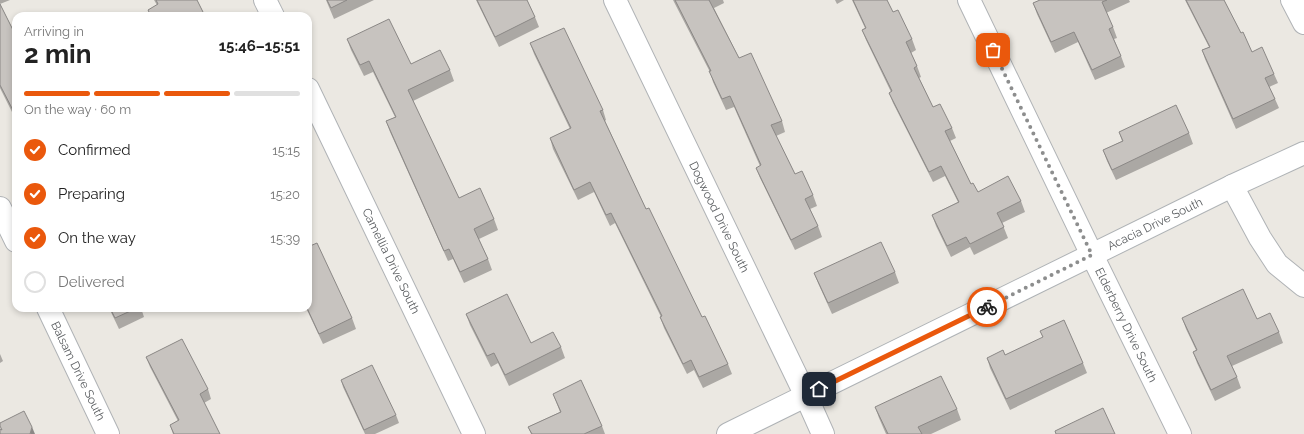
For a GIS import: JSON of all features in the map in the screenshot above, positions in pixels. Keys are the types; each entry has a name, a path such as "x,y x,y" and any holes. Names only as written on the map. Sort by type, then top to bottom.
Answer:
{"street":[{"path":"265,0 271,12"},
{"name":"Dogwood Drive South","path":"615,0 823,434"},
{"name":"Elderberry Drive South","path":"969,0 1180,434"},
{"path":"1292,0 1304,24"},
{"name":"Camellia Drive South","path":"312,97 474,434"},
{"name":"Acacia Drive South","path":"728,434 1232,186 1304,153"},
{"path":"1232,186 1260,238 1277,264 1304,286"},
{"path":"0,208 12,233"},
{"name":"Balsam Drive South","path":"50,312 108,434"}],"building":[{"path":"156,0 197,0 203,12 149,12 148,10 158,4"},
{"path":"327,0 347,0 331,8"},
{"path":"477,0 527,0 535,17 495,37"},
{"path":"675,0 709,0 739,58 751,53 782,121 771,125 795,174 802,171 813,195 805,199 818,226 791,240 756,168 761,165 730,96 722,99 709,71 711,71"},
{"path":"853,0 887,0 893,12 898,10 912,39 906,42 917,66 914,68 933,107 940,104 952,128 945,131 971,184 973,183 978,192 1008,176 1021,201 997,213 1004,227 970,244 966,237 947,246 932,215 959,202 941,166 929,172 889,93 892,91 862,30 866,28"},
{"path":"1040,0 1107,0 1102,2 1113,27 1109,29 1121,56 1092,70 1074,32 1051,42 1033,3"},
{"path":"1186,0 1224,0 1241,33 1243,32 1252,52 1262,47 1274,74 1265,78 1275,99 1233,119 1202,50 1210,47"},
{"path":"0,4 12,28 12,108 0,85"},
{"path":"389,19 411,64 440,50 450,70 408,90 459,198 480,188 494,219 474,229 488,259 460,272 449,249 444,251 386,121 396,117 369,61 360,65 347,39"},
{"path":"564,28 603,110 600,111 646,209 649,208 702,317 705,316 728,364 699,377 691,360 683,364 660,317 662,316 611,213 606,215 590,182 574,190 550,138 571,128 530,43"},
{"path":"1176,105 1189,133 1112,170 1103,150 1123,141 1119,132"},
{"path":"881,242 895,272 828,303 814,273"},
{"path":"317,243 352,318 319,334 309,312 312,312 312,245"},
{"path":"1243,289 1257,319 1270,313 1279,332 1227,356 1237,377 1211,390 1193,352 1197,350 1182,318"},
{"path":"507,294 531,343 553,332 561,347 505,375 494,353 487,356 466,314"},
{"path":"112,312 128,312 115,318"},
{"path":"1064,320 1083,363 1006,399 987,358 1003,350 1005,355 1043,337 1040,331"},
{"path":"182,339 208,389 200,394 220,434 174,434 170,425 179,420 146,357"},
{"path":"372,365 396,415 364,430 341,380"},
{"path":"941,376 957,409 918,427 922,434 888,434 875,407"},
{"path":"581,380 602,426 584,434 532,434 528,427 561,412 553,394"},
{"path":"1103,408 1115,434 1056,434 1055,431"},
{"path":"24,411 32,427 30,434 0,434 0,429 2,430 0,423"}],"way so far":[{"path":"987,307 1092,255 993,50"}],"route":[{"path":"819,389 987,307"}]}
